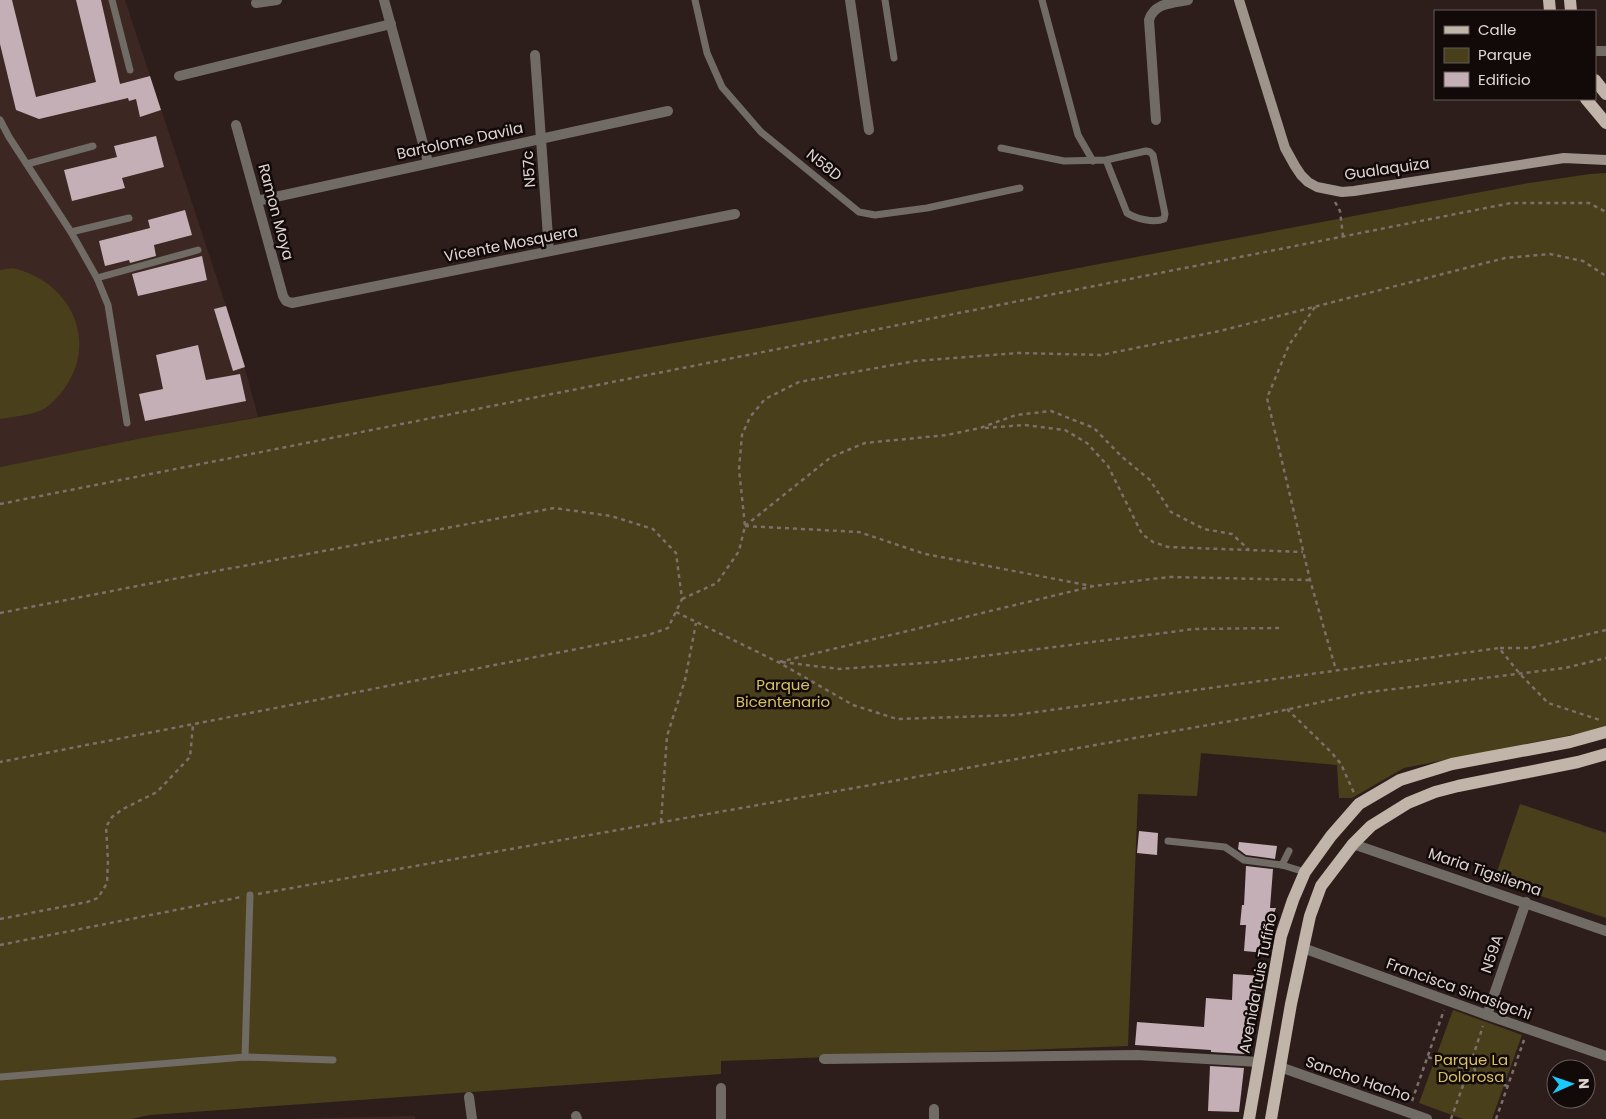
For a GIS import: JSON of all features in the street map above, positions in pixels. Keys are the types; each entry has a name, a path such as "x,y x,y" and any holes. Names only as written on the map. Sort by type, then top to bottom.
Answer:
{"main road":[{"path":"1596,81 1606,94"},
{"path":"1587,100 1606,123"},
{"name":"Avenida Luis Tufiño","path":"1249,1119 1281,936 1292,900 1305,872 1331,836 1359,804 1400,780 1452,764 1559,744 1606,732"},
{"path":"1559,744 1562,765"},
{"path":"1271,1119 1310,916 1321,886 1353,844 1371,826 1408,802 1435,792 1578,762 1606,754"},
{"path":"1270,1000 1292,1004"}],"street":[{"path":"256,4 277,0"},
{"path":"384,0 428,162"},
{"path":"850,0 869,130"},
{"path":"1156,120 1149,20 1151,13 1161,5 1188,0"},
{"name":"Gualaquiza","path":"1238,0 1285,148 1300,175 1317,187 1342,192 1354,191 1564,158 1606,160"},
{"path":"179,76 390,24"},
{"name":"N57c","path":"535,55 549,251"},
{"name":"Bartolome Davila","path":"257,200 668,111"},
{"name":"Ramon Moya","path":"236,125 284,296 286,301 292,302"},
{"name":"Vicente Mosquera","path":"292,302 735,214"},
{"name":"Maria Tigsilema","path":"1353,844 1606,931"},
{"name":"N59A","path":"1487,1015 1526,902"},
{"name":"Francisca Sinasigchi","path":"1303,948 1447,1001 1606,1056"},
{"path":"824,1058 1137,1055 1259,1062"},
{"name":"Sancho Hacho","path":"1280,1067 1427,1119"},
{"path":"721,1088 721,1119"},
{"path":"469,1097 472,1119"}],"lane":[{"path":"112,0 130,70"},
{"name":"N58D","path":"696,0 707,53 722,87 761,132 860,212 875,215 927,208 1020,188"},
{"path":"885,0 894,58"},
{"path":"1042,0 1078,135 1093,161"},
{"path":"0,120 71,232 97,278 108,305 127,423"},
{"path":"27,164 93,146"},
{"path":"1001,148 1064,161 1106,160 1146,151 1150,152 1153,155 1165,214 1164,219 1140,218 1127,213 1106,160"},
{"path":"71,232 128,218"},
{"path":"97,278 198,250"},
{"path":"1168,841 1225,847 1238,858 1244,860 1282,865 1305,872"},
{"path":"1282,865 1289,851"},
{"path":"245,1057 250,895"},
{"path":"0,1076 245,1057 333,1060"}],"path":[{"path":"1325,189 1340,211 1343,236"},
{"path":"0,504 1511,202 1589,203 1606,212"},
{"path":"682,599 718,583 739,551 745,526 739,469 742,435 750,417 765,399 800,382 915,361 1018,353 1101,356 1220,331 1505,258 1550,254 1583,261 1606,276"},
{"path":"1316,306 1290,345 1267,398 1310,580 1336,670"},
{"path":"745,526 831,457 865,443 947,436 980,428 1016,414 1050,411 1094,428 1121,456 1150,480 1171,512 1204,529 1232,534 1249,550"},
{"path":"980,428 1024,425 1065,430 1087,444 1108,466 1142,534 1153,542 1168,547 1304,552"},
{"path":"0,612 554,508 611,516 653,529 676,553 682,599 668,628 648,635 0,762"},
{"path":"745,526 859,532 926,554 1094,586"},
{"path":"778,662 1094,586 1169,577 1310,580"},
{"path":"676,612 778,662 853,705 898,720 1015,715 1499,648 1531,648 1606,630"},
{"path":"661,822 667,736 685,680 696,622"},
{"path":"778,662 839,669 927,663 1194,629 1279,628"},
{"path":"1499,648 1520,674 1548,703 1606,722"},
{"path":"0,945 250,895 1233,720 1362,693 1565,668 1606,658"},
{"path":"1287,709 1341,764 1359,804"},
{"path":"0,919 87,902 98,898 107,883 106,827 112,817 123,809 157,792 190,757 193,725"},
{"path":"1408,1112 1447,1001"},
{"path":"1470,1065 1487,1015"},
{"path":"1496,1119 1528,1029"},
{"path":"1428,1057 1462,1069"},
{"path":"1462,1069 1465,1065 1470,1065"},
{"path":"1470,1065 1474,1068 1474,1073"},
{"path":"1462,1069 1462,1074 1466,1077"},
{"path":"1474,1073 1507,1086"},
{"path":"1466,1077 1471,1077 1474,1073"},
{"path":"1452,1119 1466,1077"}],"shaded area":[{"path":"0,0 125,0 226,306 258,417 0,467"},
{"path":"415,1116 415,1119 287,1119"}],"green space":[{"name":"Parque Bicentenario","path":"1606,173 1606,727 1404,768 1352,798 1339,798 1337,765 1201,753 1197,796 1138,794 1128,1046 721,1061 721,1074 150,1115 131,1119 0,1119 0,467 142,438 797,321 1529,183"},
{"path":"12,268 32,275 49,285 63,299 73,315 78,332 79,351 74,370 64,389 51,404 38,412 0,419 0,270"},
{"path":"1520,804 1606,833 1606,918 1494,880"},
{"name":"Parque La Dolorosa","path":"1453,1010 1522,1035 1492,1119 1463,1119 1419,1103"}],"building":[{"path":"0,0 12,0 36,97 96,82 76,0 101,0 120,84 150,76 161,110 140,117 136,99 129,101 128,98 39,119 16,110 0,44"},
{"path":"156,136 164,167 122,178 125,188 72,201 64,170 117,157 114,146"},
{"path":"185,210 192,235 154,245 156,256 130,263 129,260 105,266 99,241 150,228 148,220"},
{"path":"202,256 207,280 138,296 132,274"},
{"path":"226,306 245,367 233,371 214,309"},
{"path":"198,345 206,380 240,374 246,401 145,421 139,394 163,389 156,355"},
{"path":"1139,831 1158,833 1157,855 1137,853"},
{"path":"1239,842 1277,846 1275,859 1246,855 1238,849"},
{"path":"1246,866 1273,869 1270,908 1276,908 1266,935 1265,953 1244,951 1246,925 1240,925 1242,905 1244,905"},
{"path":"1233,974 1262,976 1261,987 1256,987 1255,1012 1251,1011 1248,1053 1211,1052 1211,1050 1135,1045 1137,1022 1204,1027 1206,998 1232,1000"},
{"path":"1210,1066 1244,1068 1239,1112 1208,1111"}]}
